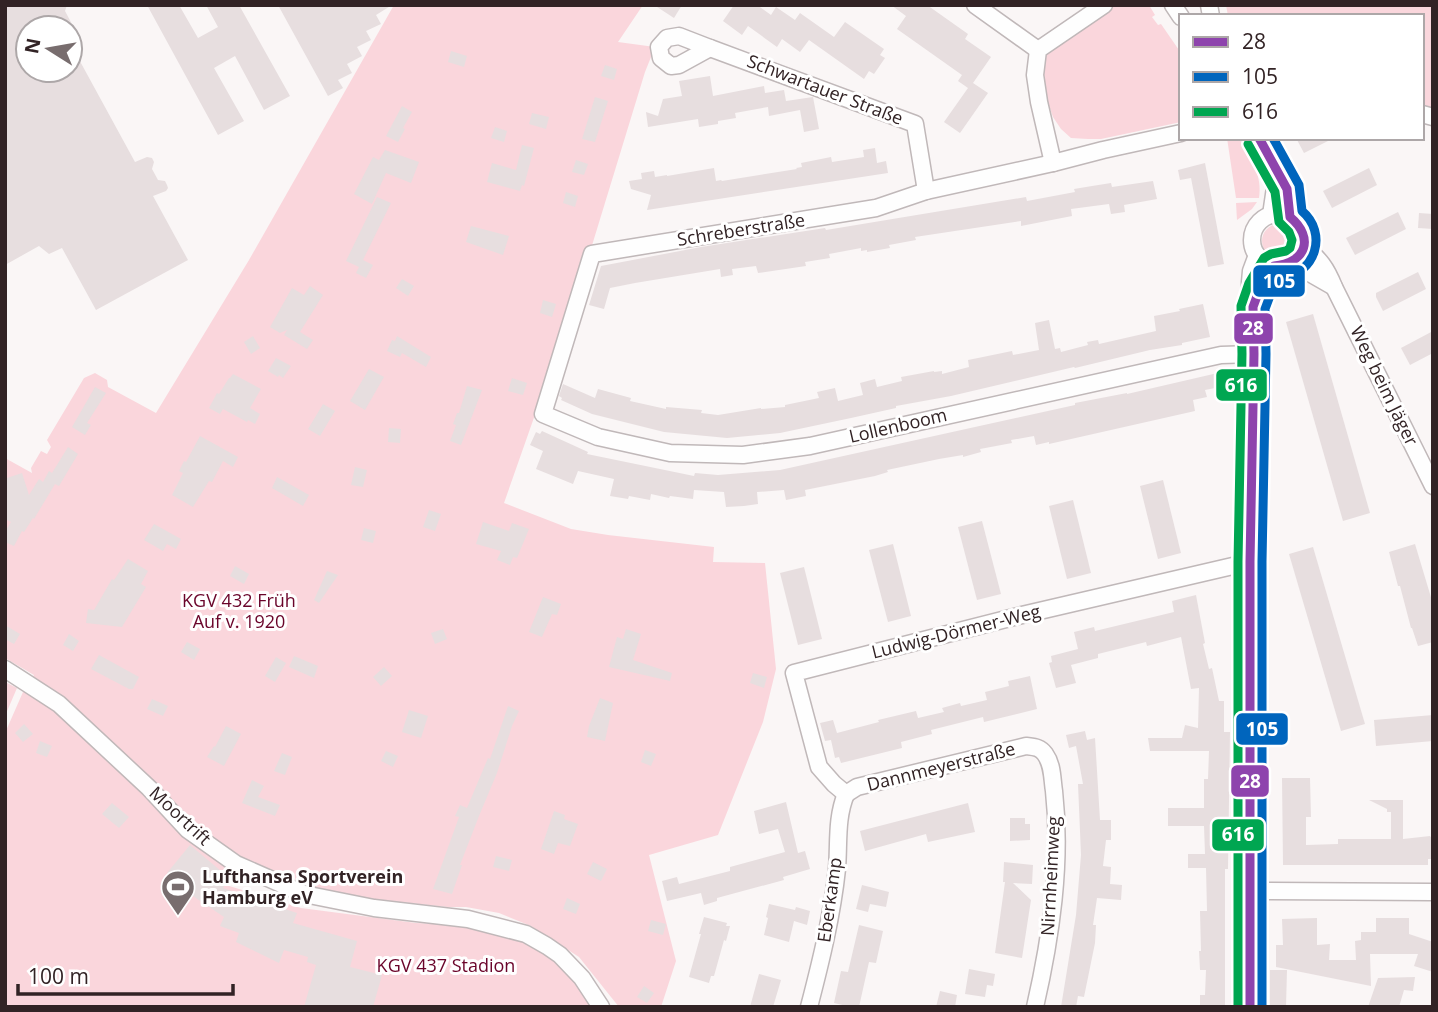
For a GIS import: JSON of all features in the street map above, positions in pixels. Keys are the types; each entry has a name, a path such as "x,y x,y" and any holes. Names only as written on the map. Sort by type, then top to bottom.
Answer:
{"street":[{"path":"975,5 1038,50"},
{"path":"1053,163 1035,75 1038,50 1104,5"},
{"name":"Schwartauer Straße","path":"710,48 915,124 926,191"},
{"name":"Schreberstraße","path":"543,414 592,254 876,208 926,191 1179,134"},
{"path":"1260,140 1287,189 1290,217"},
{"path":"1272,215 1275,166"},
{"path":"1272,215 1290,217 1301,227 1304,239 1302,252 1292,263 1285,265 1274,266 1264,262 1252,244 1254,230 1260,221 1272,215"},
{"name":"Weg beim Jäger","path":"1304,246 1327,269 1433,486"},
{"path":"1250,1007 1250,562 1254,354 1250,282 1257,255"},
{"path":"1292,263 1334,287"},
{"path":"1253,307 1260,288 1274,266"},
{"name":"Lollenboom","path":"543,414 597,437 670,453 743,455 810,446 1221,355 1254,354"},
{"name":"Ludwig-Dörmer-Weg","path":"846,794 819,767 794,673 1023,615 1250,562"},
{"name":"Moortrift","path":"5,669 59,704 149,788 188,830 236,864 304,894 374,908 468,919 526,934 560,955 582,978 601,1007"},
{"name":"Dannmeyerstraße","path":"846,794 857,787 1026,746 1038,748"},
{"name":"Nirrnheimweg","path":"1035,1007 1045,963 1052,911 1057,826 1051,766 1038,748"},
{"name":"Eberkamp","path":"809,1007 830,924 840,808 846,794"},
{"path":"1250,891 1433,892"}],"green space":[{"name":"KGV 432 Früh Auf v. 1920","path":"394,5 643,5 618,42 655,47 575,301 504,503 571,529 714,547 713,562 765,563 776,669 763,722 718,835 649,855 676,961 661,1007 619,1007 579,957 531,926 499,913 466,907 371,899 314,889 242,861 226,885 301,908 416,923 467,925 534,946 555,959 573,976 594,1007 5,1007 5,733 23,692 34,675 5,658 5,458 32,473 31,468 41,451 47,454 51,447 47,440 84,378 95,373 107,380 108,387 156,413 249,260"},
{"path":"1111,5 1149,5 1155,15 1152,17 1158,25 1161,24 1179,50 1179,122 1101,139 1071,138 1053,117 1047,100 1043,63 1052,46"},
{"path":"1226,5 1433,5 1433,111 1424,109 1424,14 1228,14"},
{"path":"1227,140 1242,140 1259,182 1259,198 1236,198"},
{"path":"1257,202 1252,209 1237,220 1236,203"},
{"path":"1279,224 1291,229 1296,241 1291,253 1279,258 1267,253 1262,241 1267,229"},
{"path":"5,682 17,688 5,716"}],"building":[{"path":"5,5 67,5 67,14 14,14 14,84 84,84 84,69 135,162 147,157 152,158 152,169 158,180 165,181 168,188 166,191 153,196 188,260 96,310 62,248 49,254 39,246 5,265"},
{"path":"147,5 179,5 198,38 218,27 206,5 239,5 290,96 264,110 235,56 214,68 244,121 218,135"},
{"path":"278,5 392,5 376,15 381,24 366,31 371,40 357,47 362,56 347,64 352,73 338,80 343,88 328,96"},
{"path":"654,5 682,5 674,18"},
{"path":"734,5 757,5 771,15 776,7 795,20 800,13 834,37 845,22 884,49 880,55 885,58 874,74 869,71 864,79 809,40 800,52 782,39 777,47 748,26 742,35 723,21"},
{"path":"891,5 927,5 968,34 965,39 991,57 973,83 988,93 960,133 944,122 968,88 958,81 962,75 897,29 906,16"},
{"path":"451,51 467,56 464,67 448,62"},
{"path":"605,65 617,69 614,80 601,76"},
{"path":"710,76 713,96 764,86 765,93 784,90 786,101 813,97 819,129 804,132 800,110 769,116 768,107 735,113 736,118 718,121 718,124 699,127 698,119 648,127 646,112 658,116 663,99 682,96 679,81"},
{"path":"595,97 608,101 595,142 582,139"},
{"path":"402,106 412,112 398,142 386,136"},
{"path":"532,113 549,117 546,129 529,124"},
{"path":"495,127 507,131 504,142 491,138"},
{"path":"1297,140 1330,140 1304,153"},
{"path":"522,145 534,148 524,186 522,185 520,191 487,182 492,163 516,170"},
{"path":"875,148 877,163 886,161 888,173 647,210 651,195 631,189 629,181 642,179 641,173 654,171 655,177 714,168 716,181 722,181 797,169 802,167 801,163 831,157 832,162 864,157 863,150"},
{"path":"385,150 419,162 411,183 386,173 372,204 354,194 373,157 379,160"},
{"path":"576,160 588,164 584,175 572,172"},
{"path":"1205,163 1224,264 1208,267 1191,178 1180,180 1178,170"},
{"path":"1369,168 1377,185 1332,208 1323,191"},
{"path":"1153,181 1157,199 1124,205 1125,212 1111,214 1109,204 1071,209 1072,216 1021,226 1021,221 915,237 916,240 889,245 890,248 867,252 861,251 861,248 829,254 830,258 805,262 806,266 758,273 756,266 732,269 733,275 721,277 720,269 635,283 610,288 604,309 589,305 601,266 701,247 825,228 826,230 1026,197 1027,201 1111,183 1112,187"},
{"path":"566,192 578,196 575,207 563,203"},
{"path":"377,197 391,203 363,260 373,265 366,278 356,273 359,267 346,261"},
{"path":"1398,212 1406,229 1355,255 1346,238"},
{"path":"1419,213 1433,214 1433,229 1418,228"},
{"path":"471,226 509,236 503,255 466,242"},
{"path":"1418,272 1426,289 1383,311 1376,293"},
{"path":"402,279 414,286 408,296 396,288"},
{"path":"310,286 323,295 300,332 313,340 307,349 284,335 287,330 280,333 270,327 292,288 304,295"},
{"path":"543,300 556,304 552,317 540,313"},
{"path":"1203,304 1210,337 780,433 727,438 664,432 592,414 561,400 559,396 563,384 595,398 598,389 631,398 630,401 666,409 702,410 701,413 718,415 785,407 819,398 817,392 835,388 838,401 863,395 860,383 875,379 877,387 902,381 901,377 934,371 942,371 942,374 969,367 968,360 1012,351 1013,355 1039,350 1035,323 1049,320 1055,349 1060,348 1061,352 1088,345 1087,342 1098,340 1099,344 1156,331 1154,316"},
{"path":"1313,314 1370,513 1343,521 1286,322"},
{"path":"1433,331 1433,353 1410,365 1401,348"},
{"path":"253,336 260,348 251,354 244,342"},
{"path":"397,336 431,357 426,367 402,353 400,357 387,351"},
{"path":"276,358 291,366 283,378 268,371"},
{"path":"369,369 384,377 365,410 350,401"},
{"path":"1222,372 1225,386 1205,390 1207,397 1193,400 1195,411 1049,444 1036,445 1034,436 1011,440 1012,443 980,449 981,452 963,457 939,459 887,470 888,472 875,476 805,490 806,496 786,500 784,490 757,492 758,504 744,506 726,507 724,492 694,490 693,499 651,494 650,500 610,496 614,479 578,471 573,484 536,469 543,451 530,445 536,432 540,434 542,431 588,452 587,454 694,476 695,473 718,475 780,470"},
{"path":"233,374 261,389 250,408 260,414 255,424 223,409 220,414 209,408 217,393 219,394"},
{"path":"512,378 527,383 523,395 508,391"},
{"path":"467,386 482,390 461,445 450,441 456,425 453,424"},
{"path":"95,387 106,393 87,423 91,425 85,435 72,427"},
{"path":"323,404 335,411 320,436 308,429"},
{"path":"389,428 401,429 400,443 388,442"},
{"path":"200,436 238,457 233,467 223,461 212,482 209,481 193,507 172,495 183,473 179,471"},
{"path":"68,447 78,454 59,486 55,484 14,546 5,542 5,532 11,522 5,519 7,478 22,473 29,495 39,479 43,482 49,471 52,473"},
{"path":"355,467 367,470 363,487 351,485"},
{"path":"277,477 309,495 303,506 272,488"},
{"path":"1163,480 1181,553 1158,559 1140,486"},
{"path":"1073,500 1091,573 1067,579 1049,506"},
{"path":"429,510 441,514 435,531 423,527"},
{"path":"982,521 1001,594 977,600 958,527"},
{"path":"483,522 509,531 512,523 529,529 517,558 513,557 510,565 497,560 501,551 476,544"},
{"path":"154,524 181,539 176,549 167,544 163,551 144,540"},
{"path":"364,528 376,531 373,543 361,540"},
{"path":"893,544 911,616 888,622 869,550"},
{"path":"1415,544 1433,604 1433,642 1418,646 1389,552"},
{"path":"1313,547 1365,724 1341,731 1289,554"},
{"path":"128,559 148,571 141,584 146,587 122,627 86,623 88,609 94,610 112,579 114,580"},
{"path":"235,566 249,574 244,584 230,576"},
{"path":"804,567 822,639 798,645 780,573"},
{"path":"327,571 338,575 319,603 314,600"},
{"path":"1196,595 1209,669 1212,668 1219,701 1224,701 1224,732 1230,732 1228,869 1225,869 1225,1007 1200,1007 1200,995 1205,995 1206,970 1200,970 1199,951 1200,911 1207,911 1206,868 1188,868 1188,854 1205,854 1204,826 1168,826 1168,808 1204,808 1204,779 1208,779 1209,751 1150,751 1148,738 1182,738 1185,725 1198,728 1199,688 1191,689 1181,637 1147,646 1146,642 1098,654 1098,658 1071,665 1076,683 1056,688 1049,663 1052,662 1051,656 1078,649 1074,632 1094,627 1095,631 1174,612 1172,601"},
{"path":"543,597 561,604 557,615 552,614 542,637 529,632"},
{"path":"5,625 20,634 14,644 5,639"},
{"path":"443,629 447,639 435,644 431,633"},
{"path":"626,629 641,634 633,660 672,673 670,681 609,667 617,637 623,639"},
{"path":"69,634 79,641 73,651 63,645"},
{"path":"187,642 200,649 194,660 181,652"},
{"path":"99,655 139,677 133,689 91,669"},
{"path":"294,656 318,666 314,678 289,667"},
{"path":"276,657 286,663 275,682 265,676"},
{"path":"384,667 392,676 381,686 373,677"},
{"path":"753,673 767,677 764,688 750,683"},
{"path":"1030,676 1037,709 984,722 983,717 931,730 932,734 901,742 902,748 841,763 839,757 835,758 831,740 825,741 820,723 833,720 837,733 916,711 918,718 944,712 942,708 960,703 961,706 987,700 985,692 1009,686 1008,681"},
{"path":"600,698 613,703 605,741 587,737"},
{"path":"152,699 168,706 163,716 147,709"},
{"path":"508,706 519,711 460,865 452,894 433,889 459,817 455,816 460,805 467,808 488,758 490,759"},
{"path":"409,710 428,716 421,738 402,732"},
{"path":"1433,715 1433,741 1376,746 1374,720"},
{"path":"24,724 33,734 23,742 15,733"},
{"path":"226,726 241,734 224,766 207,757"},
{"path":"1085,731 1087,740 1095,738 1100,820 1111,820 1111,840 1106,840 1103,866 1111,867 1110,884 1122,885 1121,900 1097,898 1093,925 1096,925 1095,943 1084,997 1078,996 1076,1007 1061,1007 1076,915 1081,855 1078,784 1083,784 1076,746 1069,748 1066,735"},
{"path":"40,741 52,746 47,757 36,753"},
{"path":"645,750 656,754 651,766 641,762"},
{"path":"386,751 398,756 393,767 381,761"},
{"path":"282,753 292,757 285,775 274,771"},
{"path":"1282,778 1310,778 1311,817 1306,817 1306,845 1338,844 1338,839 1391,839 1391,812 1369,800 1403,800 1403,839 1430,836 1433,840 1433,859 1428,859 1428,865 1283,865"},
{"path":"252,780 264,786 258,797 280,805 275,816 242,803"},
{"path":"786,802 798,853 805,851 810,869 783,877 784,880 717,898 717,901 704,905 701,893 667,901 662,881 677,877 679,884 730,871 730,867 785,852 778,829 759,834 754,811"},
{"path":"112,803 129,817 119,828 102,814"},
{"path":"968,803 975,832 928,842 926,834 865,851 860,831"},
{"path":"554,811 565,815 564,819 578,824 570,846 558,843 554,854 541,849"},
{"path":"1010,818 1025,818 1025,824 1030,824 1030,840 1010,841"},
{"path":"190,845 230,876 223,888 297,913 293,923 357,941 350,967 382,975 373,1007 304,1007 316,965 307,962 308,957 284,950 279,963 236,942 239,933 220,926 224,917 184,890 167,873"},
{"path":"496,856 512,860 509,871 493,867"},
{"path":"593,862 607,869 601,881 587,874"},
{"path":"1004,862 1033,865 1032,884 1013,883 1031,900 1022,958 995,953 1005,882"},
{"path":"862,885 889,892 886,907 870,904 868,912 856,909"},
{"path":"567,898 580,904 576,914 563,909"},
{"path":"769,904 810,911 807,925 794,921 789,942 764,935"},
{"path":"704,917 730,926 714,976 711,976 709,983 689,977"},
{"path":"1317,918 1317,945 1330,944 1329,960 1356,960 1355,941 1361,940 1361,932 1376,932 1376,918 1409,918 1409,934 1433,942 1433,972 1414,966 1418,954 1370,954 1371,986 1276,967 1276,945 1283,945 1282,919"},
{"path":"651,920 666,924 663,935 648,931"},
{"path":"859,925 883,931 876,963 869,962 859,1007 851,1007 834,1003 841,971 848,972"},
{"path":"969,969 995,974 993,986 987,985 985,997 965,994"},
{"path":"1270,970 1287,970 1286,1007 1270,1007"},
{"path":"759,974 781,980 773,1007 750,1007"},
{"path":"1415,977 1413,991 1404,990 1399,1007 1368,1007 1378,978"},
{"path":"644,986 654,993 647,1003 637,997"},
{"path":"940,991 957,995 955,1007 936,1007"}],"transit line":[{"name":"28","path":"1250,1007 1253,307 1260,288 1274,266 1294,260 1300,255 1304,241 1303,233 1290,217 1287,189 1260,140"},
{"name":"105","path":"1262,1007 1265,309 1281,278 1293,275 1310,261 1316,241 1315,230 1302,211 1299,185 1274,140"},
{"name":"616","path":"1238,1007 1241,306 1249,283 1264,258 1286,251 1292,240 1289,232 1279,222 1275,192 1248,144"}],"place":[{"name":"Lufthansa Sportverein Hamburg eV","path":"178,917"}],"park label":[{"name":"KGV 437 Stadion","path":"446,966"}]}
